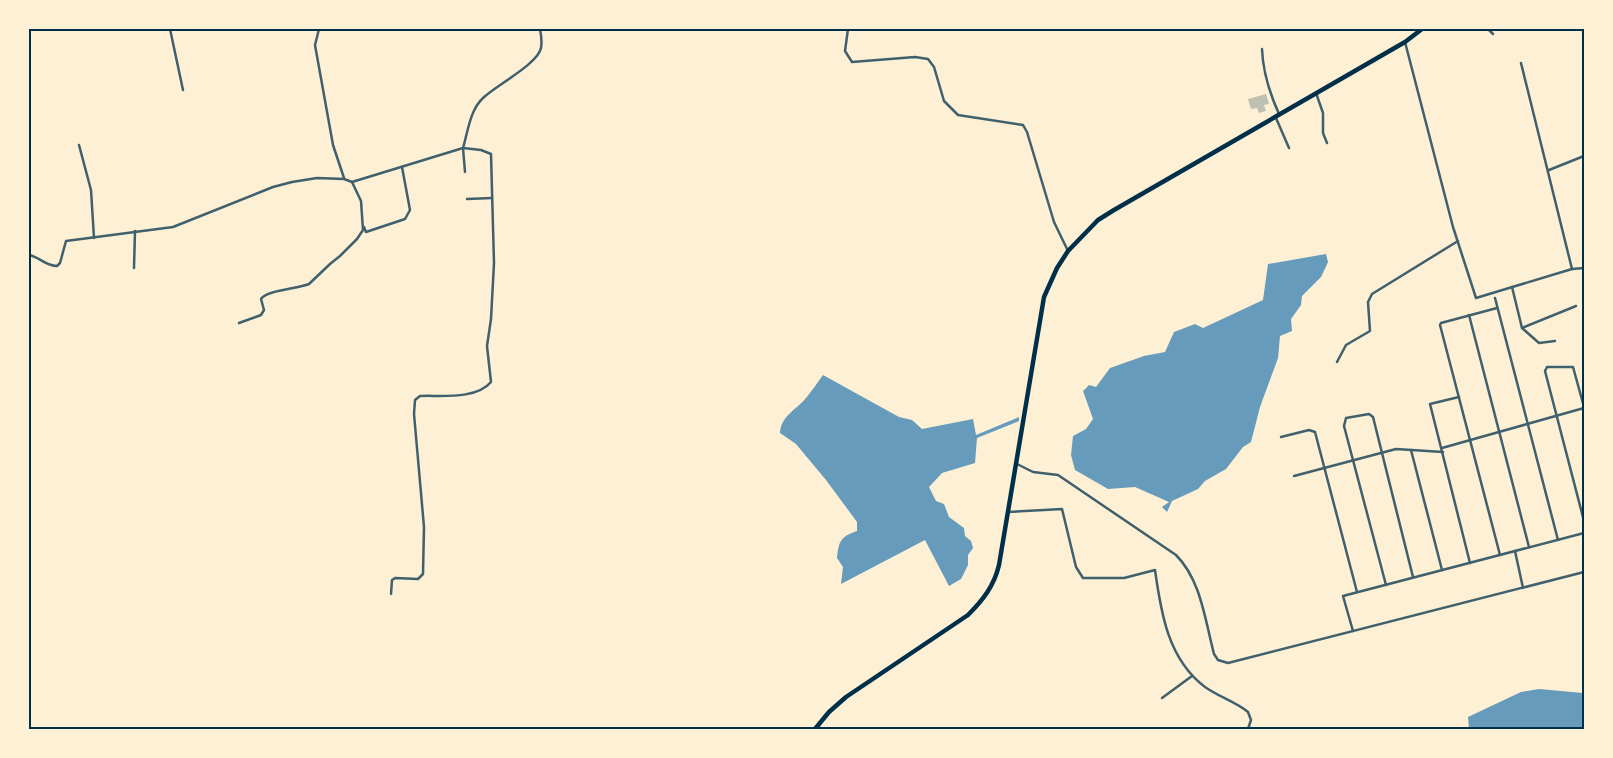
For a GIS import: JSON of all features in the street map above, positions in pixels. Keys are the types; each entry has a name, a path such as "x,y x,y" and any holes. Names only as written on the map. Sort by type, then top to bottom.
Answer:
{"main road":[{"path":"815,729 829,712 846,697 952,626 978,605 989,590 997,574 1041,310 1049,283 1068,251 1098,220 1278,117 1316,92 1405,42 1422,29"}],"street":[{"path":"170,29 183,90"},
{"path":"319,29 315,45 332,145 344,179"},
{"path":"464,172 463,148 474,110 482,98 531,61 539,52 541,48 540,29"},
{"path":"848,29 845,51 852,62 916,57 928,59 934,67 944,101 958,115 1023,125 1027,132 1054,222 1068,251"},
{"path":"1488,29 1493,34"},
{"path":"1405,42 1458,241 1476,298 1572,269 1584,268"},
{"path":"1262,49 1266,85 1289,148"},
{"path":"1521,63 1572,269"},
{"path":"1316,92 1323,113 1324,133 1327,143"},
{"path":"79,145 91,190 94,238"},
{"path":"29,255 38,258 48,265 57,266 60,263 64,242 173,227 273,187 292,182 316,178 344,179 352,182 463,148 481,150 492,154 494,263 492,312 487,346 490,382 484,388 470,393 420,396 415,400 414,414 424,534 423,574 418,579 395,578 392,582 391,594"},
{"path":"1548,170 1584,156"},
{"path":"352,182 358,192 366,232 405,220 410,210 402,166"},
{"path":"467,199 492,198"},
{"path":"240,323 261,315 264,310 261,299 266,294 300,288 309,284 357,240 364,227"},
{"path":"134,268 135,231"},
{"path":"1337,362 1346,345 1370,331 1367,306 1372,294 1458,241"},
{"path":"1512,287 1522,328 1539,343 1555,341"},
{"path":"1495,298 1558,540"},
{"path":"1522,328 1576,306"},
{"path":"1498,308 1440,322 1440,325 1500,555"},
{"path":"1469,315 1529,547"},
{"path":"1442,448 1556,416 1584,407 1573,367 1547,367 1545,371 1556,416 1584,521"},
{"path":"1458,397 1430,404 1470,563"},
{"path":"1386,585 1344,426 1346,418 1372,414 1414,577"},
{"path":"1280,437 1313,430 1357,592"},
{"path":"1294,476 1396,449 1443,452"},
{"path":"1411,450 1442,570"},
{"path":"1015,463 1034,472 1058,475 1176,555 1188,567 1194,580 1214,654 1218,660 1228,662 1584,572"},
{"path":"1008,512 1062,509 1076,567 1083,578 1124,578 1155,570 1161,612 1177,653 1192,676 1215,694 1246,710 1251,720 1248,729 1244,729"},
{"path":"1353,631 1343,596 1584,533"},
{"path":"1515,551 1523,588"},
{"path":"1162,698 1192,676"}],"water":[{"path":"1326,254 1328,262 1321,277 1302,296 1301,305 1291,319 1292,331 1280,336 1278,358 1260,407 1251,442 1243,447 1226,469 1205,481 1198,489 1172,501 1167,512 1162,507 1169,502 1135,487 1108,489 1075,470 1071,455 1073,436 1086,429 1093,419 1083,391 1089,385 1096,387 1110,368 1144,356 1165,352 1174,332 1195,324 1203,328 1263,300 1268,264"},
{"path":"823,375 899,417 912,420 922,429 973,419 976,435 1019,417 1019,421 977,438 975,463 942,473 929,487 936,501 944,504 949,517 964,528 965,536 971,541 973,548 968,555 968,565 961,579 949,586 925,540 841,584 843,567 837,558 839,547 841,540 857,531 857,522 796,444 780,433 783,422 806,398"},
{"path":"1539,689 1583,693 1584,729 1469,729 1468,717 1521,692"}],"building":[{"path":"1266,94 1269,104 1264,105 1266,111 1259,113 1257,108 1251,109 1248,99"}]}
